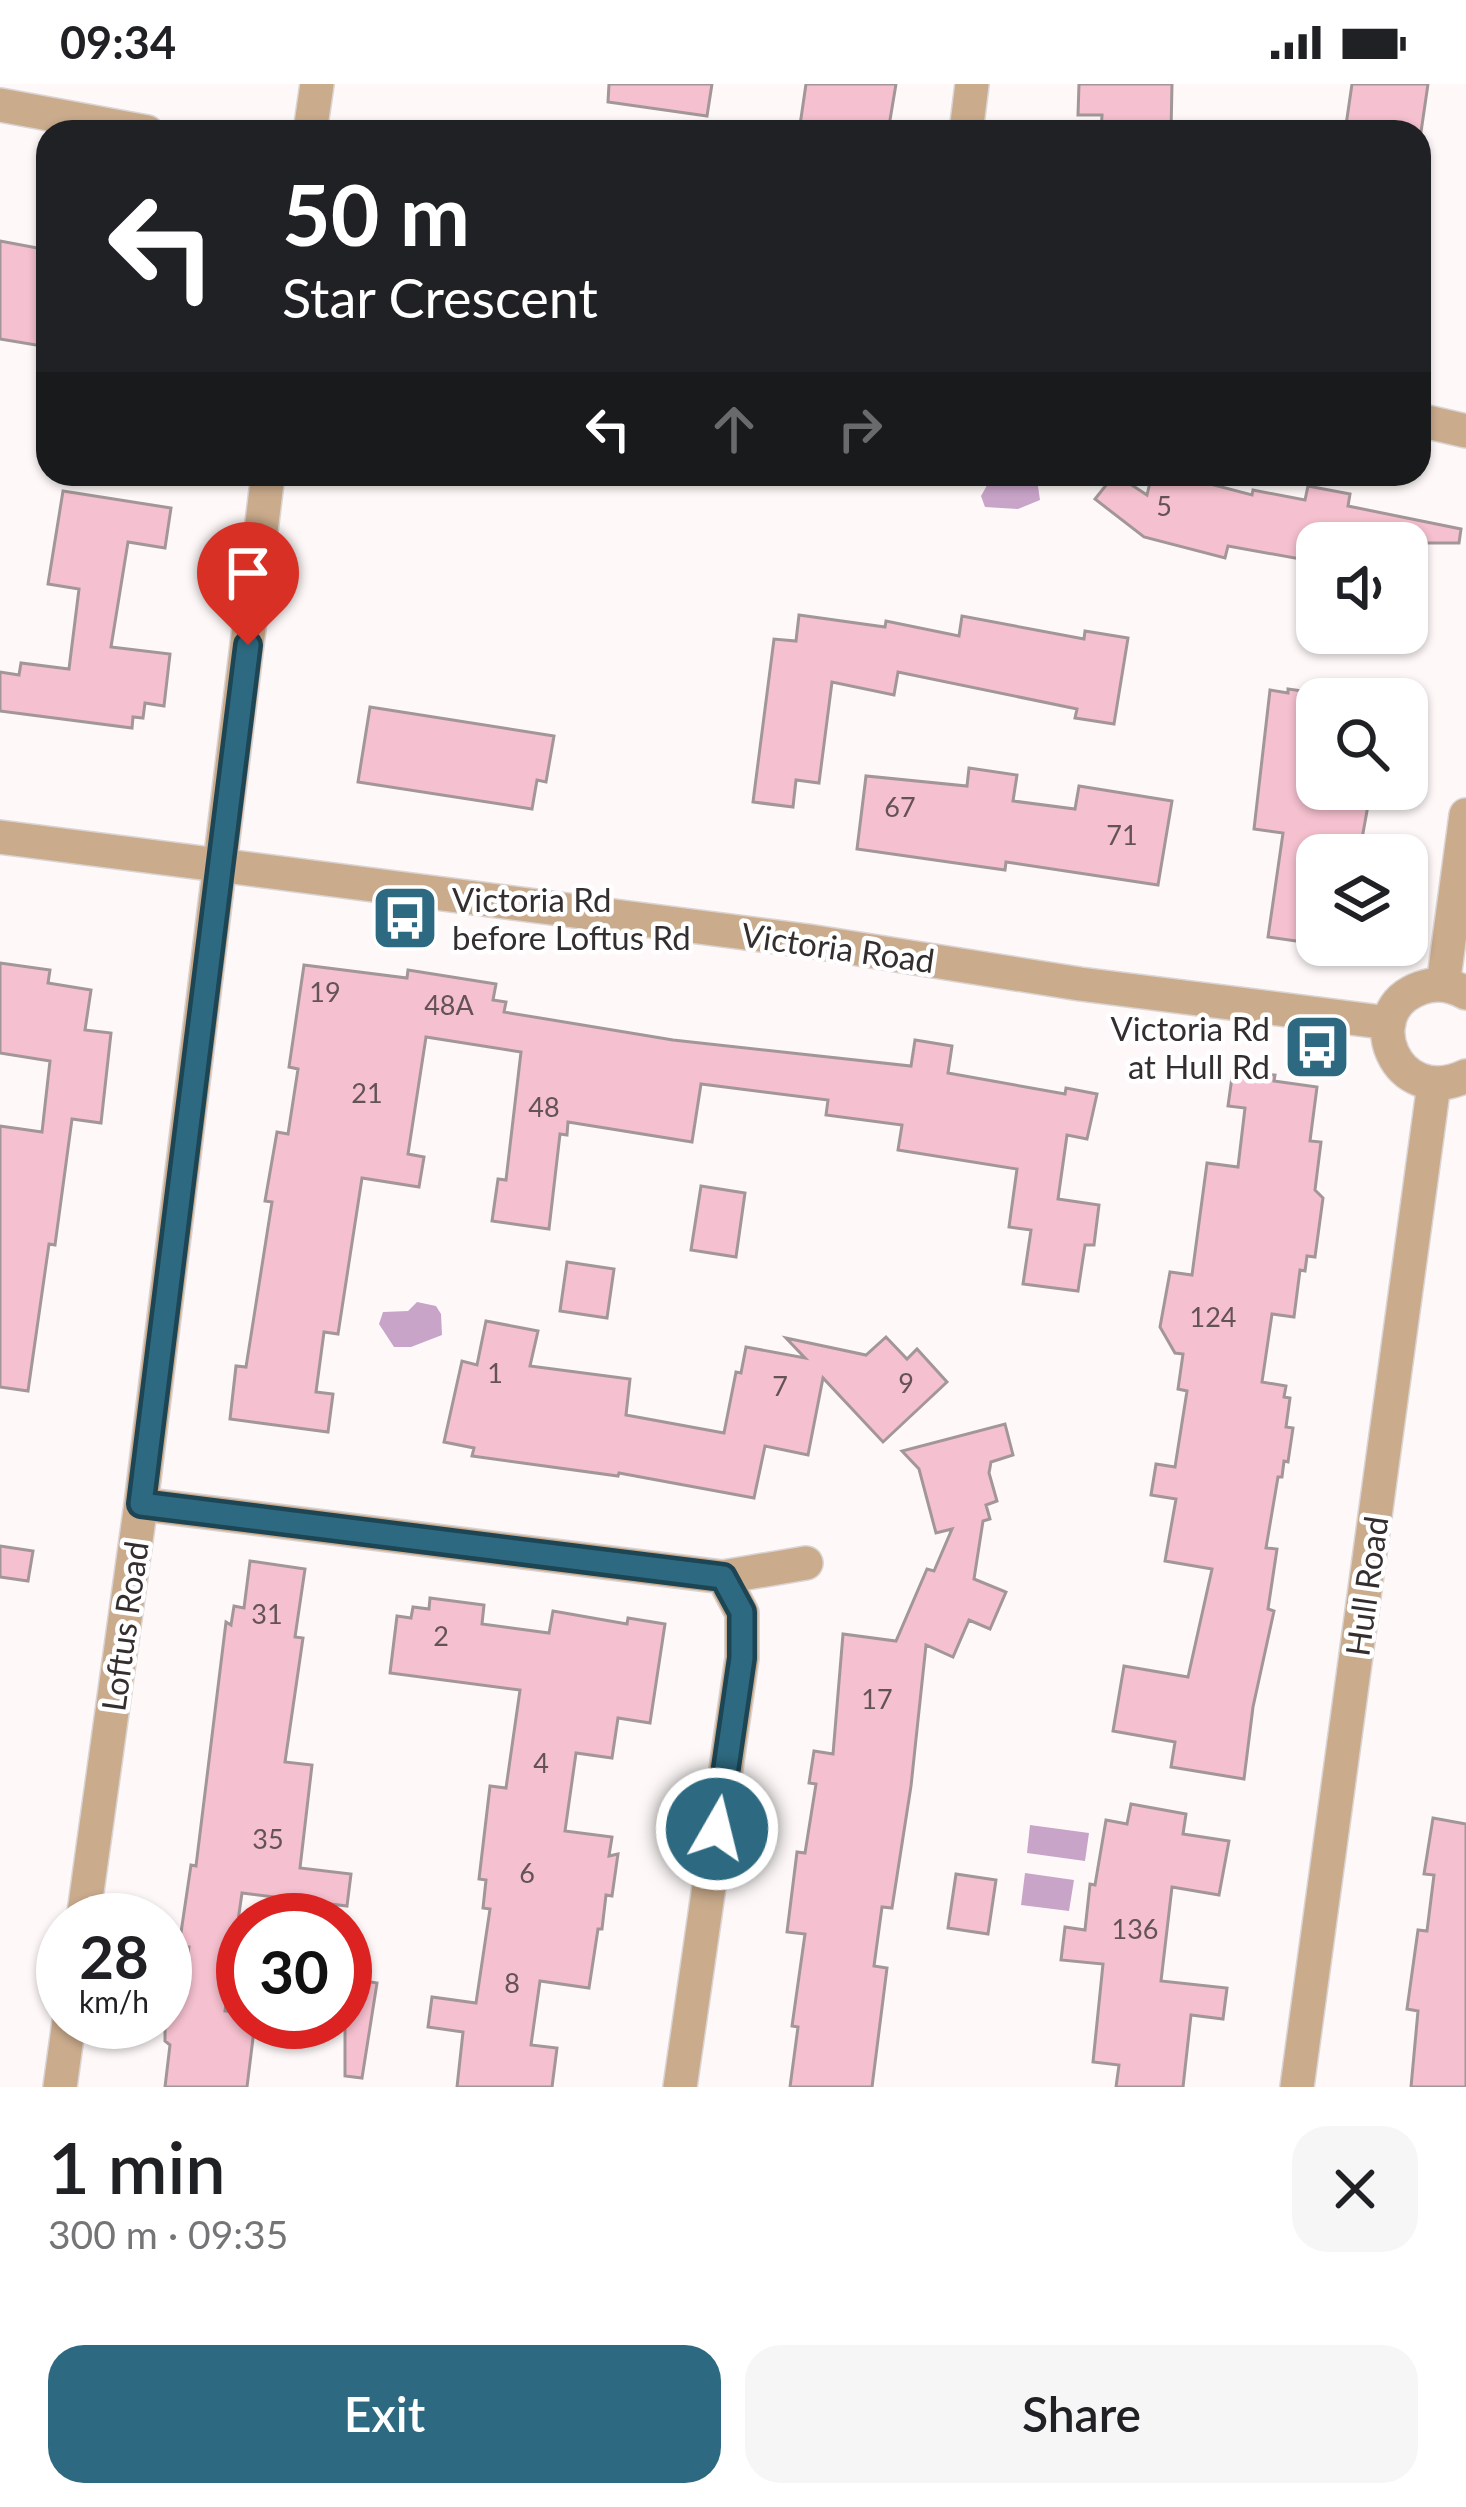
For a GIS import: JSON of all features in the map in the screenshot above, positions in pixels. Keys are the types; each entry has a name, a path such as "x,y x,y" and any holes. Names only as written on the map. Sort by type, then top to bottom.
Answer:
{"street":[{"path":"312,120 316,84"},
{"path":"968,120 972,84"},
{"path":"0,105 82,120"},
{"path":"1431,423 1466,431"},
{"name":"Loftus Road","path":"87,1893 141,1504 267,486"},
{"path":"1450,1080 1407,1074 1388,1037 1394,1009 1415,990 1455,989 1466,815"},
{"name":"Victoria Road","path":"0,837 808,941 1080,984 1389,1023"},
{"name":"Hull Road","path":"1298,2087 1450,1080"},
{"path":"141,1504 723,1577 806,1563"},
{"path":"680,2087 742,1658 742,1612 723,1577"},
{"path":"60,2087 65,2049"}],"shaded area":[{"path":"987,486 1038,486 1040,500 1018,509 985,507 981,496"},
{"path":"417,1302 436,1306 442,1335 411,1347 394,1347 379,1324 383,1312 408,1311"},
{"path":"1030,1825 1089,1833 1085,1861 1027,1853"},
{"path":"1025,1873 1074,1880 1069,1911 1021,1905"}],"building":[{"path":"609,84 712,84 707,116 608,102"},
{"path":"806,84 896,84 890,120 801,120"},
{"path":"1079,84 1172,84 1171,120 1102,120 1102,115 1078,115"},
{"path":"1352,84 1428,84 1423,120 1347,120"},
{"path":"0,241 36,248 36,345 0,339"},
{"path":"1105,486 1133,486 1147,495 1149,486 1218,486 1305,500 1308,486 1350,494 1348,506 1427,522 1296,522 1296,558 1228,546 1225,558 1144,537 1095,499"},
{"path":"63,491 171,508 165,548 128,542 111,647 170,654 164,706 145,703 143,718 133,717 132,728 0,711 0,672 19,675 21,663 69,669 79,589 48,584"},
{"path":"1428,522 1461,529 1459,543 1428,543"},
{"path":"799,615 885,627 886,621 959,636 962,616 1084,639 1085,631 1128,638 1114,724 1075,718 1077,709 898,672 894,695 832,682 819,783 796,780 793,807 753,802 774,639 796,641"},
{"path":"1288,689 1296,690 1296,810 1367,810 1363,834 1296,834 1296,941 1268,937 1283,833 1254,829 1270,690 1288,693"},
{"path":"370,707 554,736 546,782 537,780 532,809 358,782"},
{"path":"969,768 1017,775 1013,801 1075,809 1079,786 1172,801 1158,885 1006,862 1005,870 857,849 866,776 967,786"},
{"path":"0,963 50,970 48,983 91,990 85,1030 111,1033 101,1123 72,1119 28,1391 0,1387 0,1126 42,1132 50,1061 0,1053"},
{"path":"304,965 407,978 408,970 496,984 493,1000 506,1002 504,1012 673,1040 911,1066 915,1040 952,1046 948,1073 1065,1094 1066,1088 1097,1094 1087,1139 1067,1135 1058,1199 1099,1205 1094,1245 1085,1245 1078,1291 1023,1284 1031,1230 1009,1227 1017,1169 898,1150 902,1125 826,1115 828,1100 701,1084 692,1142 568,1122 567,1135 560,1134 549,1229 492,1221 498,1179 506,1180 521,1052 426,1037 408,1154 424,1157 419,1187 362,1178 338,1334 324,1332 316,1392 333,1394 328,1432 230,1419 236,1366 246,1367 272,1202 265,1201 277,1132 288,1134 298,1069 289,1067"},
{"path":"1233,1070 1317,1087 1310,1141 1321,1142 1315,1190 1323,1198 1315,1257 1307,1256 1305,1271 1300,1270 1294,1317 1272,1314 1262,1382 1286,1386 1284,1397 1290,1398 1286,1427 1293,1428 1288,1462 1284,1461 1282,1477 1278,1477 1266,1548 1277,1549 1268,1609 1274,1611 1253,1707 1244,1779 1171,1767 1175,1742 1113,1731 1124,1666 1188,1677 1212,1569 1165,1561 1176,1499 1151,1495 1156,1464 1175,1467 1187,1391 1178,1389 1183,1354 1175,1353 1160,1327 1170,1272 1192,1275 1207,1163 1238,1167 1245,1108 1228,1106"},
{"path":"701,1186 745,1193 736,1257 691,1250"},
{"path":"567,1262 614,1269 607,1318 560,1311"},
{"path":"486,1321 538,1331 530,1366 630,1379 626,1415 724,1433 746,1347 805,1358 786,1338 866,1355 886,1337 907,1359 917,1349 947,1382 883,1442 823,1378 808,1455 765,1446 754,1498 619,1473 472,1456 474,1448 444,1442 462,1361 477,1365"},
{"path":"1005,1424 1013,1455 991,1462 989,1473 997,1501 986,1505 990,1519 983,1521 974,1579 1006,1592 990,1629 969,1620 953,1657 926,1645 892,1908 882,1907 874,1966 887,1968 872,2087 790,2087 798,2027 792,2026 805,1934 787,1932 797,1852 805,1853 816,1784 809,1783 814,1751 833,1754 843,1634 896,1641 927,1569 934,1571 952,1529 936,1533 919,1469 902,1451"},
{"path":"0,1546 33,1551 28,1581 0,1577"},
{"path":"250,1561 305,1569 295,1637 303,1638 285,1762 312,1765 300,1868 351,1874 349,1893 216,1893 216,2049 252,2049 247,2087 165,2087 170,2049 192,2049 192,1893 187,1893 191,1865 196,1866 226,1622 231,1625 234,1606 244,1608"},
{"path":"430,1598 484,1605 482,1624 549,1633 553,1611 627,1624 628,1618 665,1624 650,1723 618,1718 612,1758 576,1753 565,1831 612,1837 609,1856 618,1854 612,1896 606,1895 602,1929 598,1929 589,1988 540,1981 531,2045 557,2048 552,2087 457,2087 463,2032 428,2027 432,1997 476,2003 490,1909 483,1908 486,1880 479,1879 490,1786 506,1788 520,1690 390,1673 397,1616 411,1618 413,1607 429,1609"},
{"path":"1131,1804 1186,1814 1183,1834 1229,1841 1219,1895 1172,1887 1161,1981 1227,1988 1223,2019 1191,2015 1183,2087 1116,2087 1119,2065 1093,2062 1103,1964 1061,1960 1065,1927 1085,1930 1090,1884 1095,1885 1106,1820 1127,1824"},
{"path":"1433,1818 1466,1824 1466,2087 1411,2087 1418,2011 1407,2009 1418,1930 1427,1931 1434,1875 1424,1874"},
{"path":"956,1874 996,1880 988,1934 948,1928"},
{"path":"345,2049 367,2049 362,2078 345,2076"}],"place":[{"name":"Victoria Rd before Loftus Rd","path":"405,918"},
{"name":"Victoria Rd at Hull Rd","path":"1317,1047"}],"route":[{"path":"248,645 141,1504 723,1577 742,1612 742,1658 717,1829"}]}
